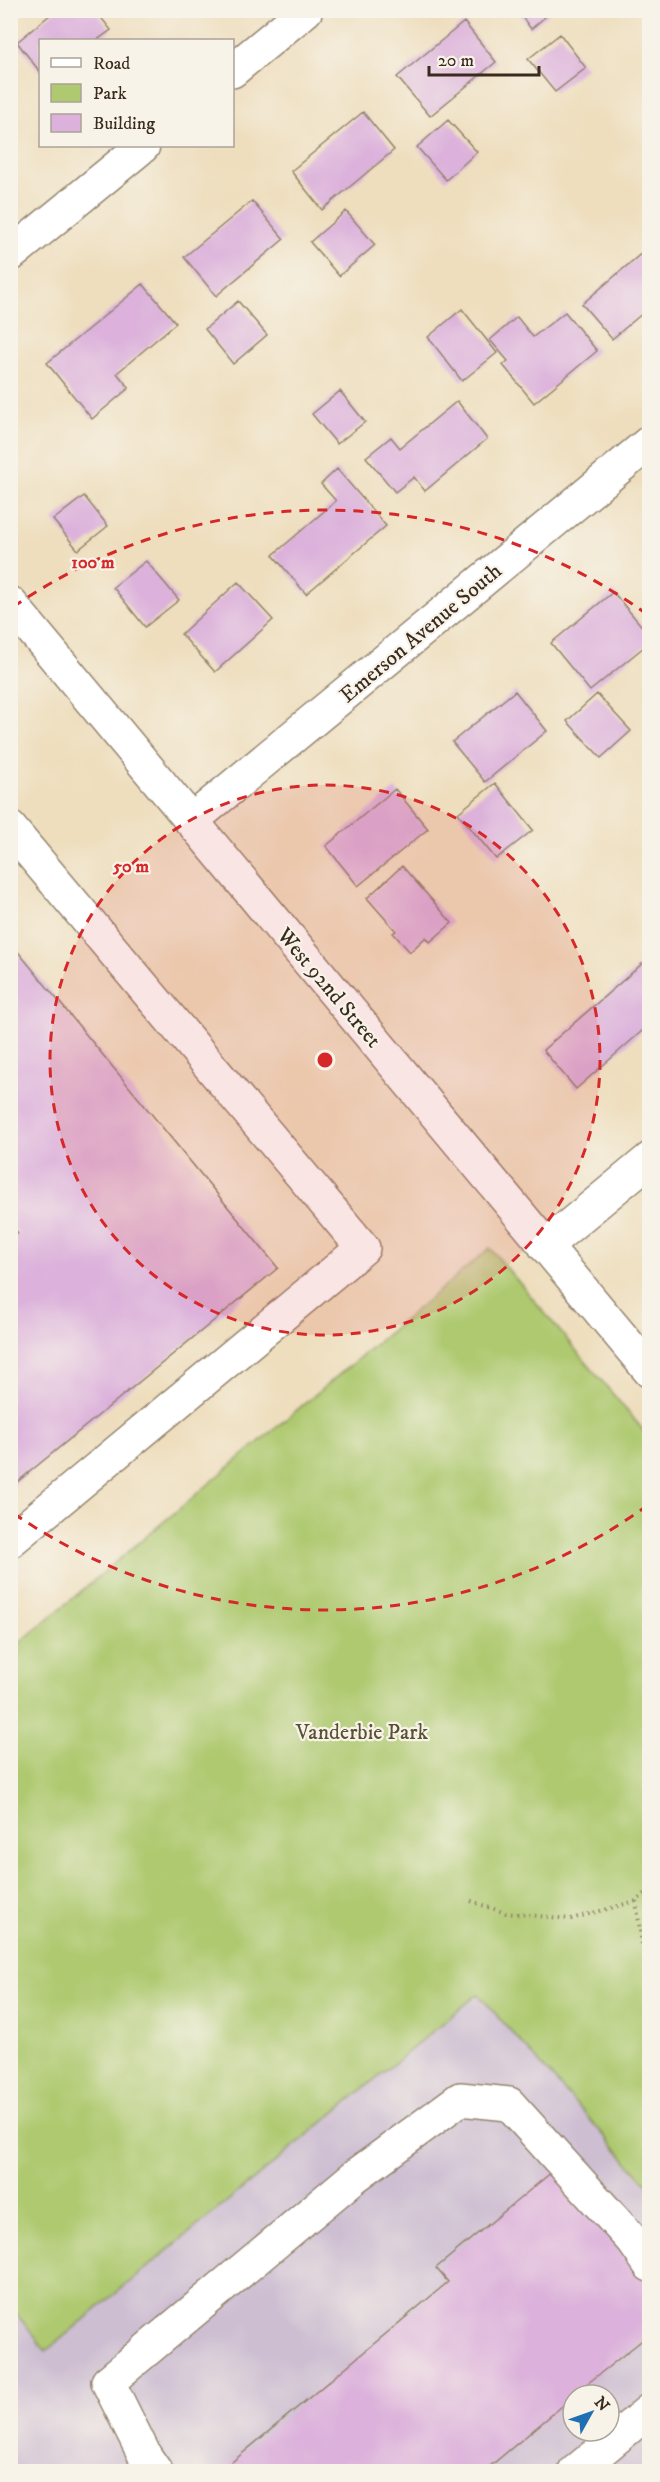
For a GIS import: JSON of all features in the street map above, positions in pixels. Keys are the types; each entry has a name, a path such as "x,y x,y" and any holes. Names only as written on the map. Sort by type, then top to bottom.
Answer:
{"street":[{"path":"234,69 306,10"},
{"path":"10,255 142,147"},
{"name":"Emerson Avenue South","path":"191,821 650,442"},
{"name":"West 92nd Street","path":"10,603 650,1371"},
{"path":"10,828 363,1248 10,1541"},
{"path":"545,1246 650,1159"},
{"path":"156,2472 145,2456 108,2382 354,2177 460,2099 509,2104 634,2242 650,2265"},
{"path":"588,2467 650,2410"}],"path":[{"path":"471,1901 505,1913 571,1919 636,1901 650,1890"},
{"path":"636,1901 642,1945"}],"shaded area":[{"path":"479,1994 649,2188 649,2471 11,2471 10,2308 47,2351"}],"green space":[{"name":"Vanderbie Park","path":"490,1248 649,1437 649,2186 478,1994 46,2351 11,2307 11,1650"}],"building":[{"path":"56,10 95,10 111,30 98,39 39,39 39,71 17,42"},
{"path":"517,10 553,10 531,29"},
{"path":"464,22 496,62 430,116 397,77"},
{"path":"560,34 586,68 555,92 528,59"},
{"path":"363,112 394,150 322,210 291,171"},
{"path":"448,120 477,152 446,180 417,147"},
{"path":"252,201 284,239 216,296 184,257"},
{"path":"346,211 375,245 339,276 310,242"},
{"path":"650,246 650,307 612,339 582,304"},
{"path":"143,284 176,323 117,373 129,388 92,419 47,363"},
{"path":"238,301 267,335 233,364 205,329"},
{"path":"462,309 497,353 462,381 428,337"},
{"path":"565,312 597,351 534,403 503,365 508,361 490,340 517,317 533,337"},
{"path":"340,391 365,422 337,444 312,414"},
{"path":"457,401 487,439 425,491 414,477 395,492 366,457 391,437 400,448"},
{"path":"337,469 386,526 306,594 273,555 336,501 321,484"},
{"path":"84,496 108,526 78,550 53,520"},
{"path":"146,561 179,600 145,627 113,587"},
{"path":"238,582 273,620 215,672 181,634"},
{"path":"613,592 650,636 650,642 590,691 551,643"},
{"path":"515,691 547,731 485,782 452,742"},
{"path":"597,694 631,731 601,758 567,721"},
{"path":"495,783 533,830 496,859 458,813"},
{"path":"395,789 428,829 358,886 326,846"},
{"path":"402,866 452,923 430,942 426,937 410,952 393,933 396,931 367,898"},
{"path":"10,942 278,1268 10,1488 10,1239 18,1233 10,1224"},
{"path":"650,957 650,1024 576,1089 543,1050"},
{"path":"553,2171 650,2287 650,2334 588,2383 561,2383 561,2407 483,2472 220,2472 448,2282 436,2268"}]}
